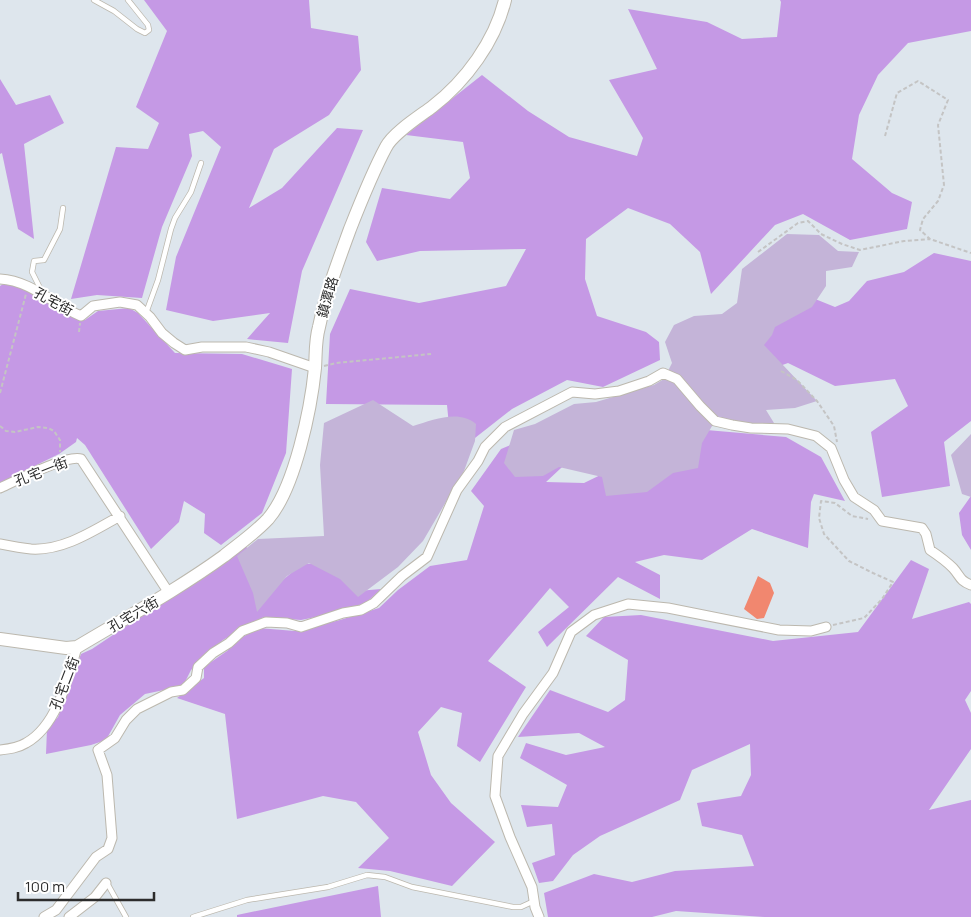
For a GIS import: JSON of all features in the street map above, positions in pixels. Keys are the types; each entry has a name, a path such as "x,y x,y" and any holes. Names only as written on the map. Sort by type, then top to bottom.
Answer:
{"street":[{"name":"鎮潭路","path":"170,593 249,537 269,518 279,502 297,459 305,430 315,368 315,346 318,327 332,278 364,195 387,144 411,122 452,92 466,76 480,56 492,33 505,0"},
{"name":"孔宅街","path":"0,280 25,284 43,293 67,310 81,316 93,306 120,302 137,305 146,313"},
{"path":"146,313 162,333 185,350 202,347 246,347 269,352 315,368"},
{"path":"44,917 56,910 96,857 108,849 112,838 107,775 98,750 116,738 126,720 137,709 170,692 183,690 196,678 198,667 213,653 229,643 242,630 266,622 301,626 342,613 361,610 374,603 402,576 416,567 426,557 458,490 478,461 485,447 505,427 572,392 596,394 619,391 650,381 663,373 677,379 715,420 751,428 788,429 816,436 831,448 844,480 854,497 874,510 882,521 922,528 926,534 930,550 955,570 961,581 971,585"},
{"name":"孔宅六街","path":"0,639 66,648 78,646 170,593 82,459"},
{"name":"孔宅一街","path":"0,488 62,461 82,459"},
{"path":"0,544 32,549 52,546 75,540 120,516"},
{"path":"539,917 532,887 510,837 495,796 498,756 523,714 553,673 571,632 594,615 628,604 668,608 779,630 811,631 826,627"},
{"name":"孔宅二街","path":"0,750 15,748 27,743 41,730 55,711 78,646"},
{"path":"69,917 94,897 106,883"}],"lane":[{"path":"94,0 114,11 137,30 145,33 149,30 148,25 128,0"},
{"path":"146,313 158,280 175,218 192,192 201,163"},
{"path":"43,293 32,272 34,261 44,260 60,229 63,208"},
{"path":"193,917 246,900 328,887 367,875 385,876 412,887 513,907 521,907 534,901"},
{"path":"106,883 126,917"}],"path":[{"path":"885,136 897,93 918,81 948,100 938,125 944,185 938,202 923,219 920,230 930,239 971,253"},
{"path":"758,252 798,224 808,221 821,234 860,250 904,241 930,239"},
{"path":"0,393 24,299"},
{"path":"315,368 336,363 431,354"},
{"path":"781,371 797,380 818,402 834,426 838,446"},
{"path":"0,426 6,431 15,432 38,427 48,428 54,431 60,440 60,452"},
{"path":"826,627 864,618 882,599 894,582 849,561 824,534 819,518 821,501 835,503 852,516 882,521"}],"shaded area":[{"path":"144,0 309,0 311,28 358,36 361,70 329,115 274,149 249,208 282,188 337,128 363,130 302,271 288,343 247,339 270,313 213,321 166,310 176,257 221,147 203,131 189,134 192,156 162,227 142,298 97,295 71,299 116,147 148,149 159,123 136,107 167,31"},
{"path":"780,0 971,0 971,31 908,43 878,75 859,115 852,159 892,193 912,202 907,229 850,240 803,214 775,225 711,294 700,252 670,224 628,208 586,239 585,279 597,316 646,332 659,342 660,360 603,387 567,380 512,409 452,456 447,405 326,404 330,334 350,289 419,303 506,286 526,249 420,251 377,261 366,242 382,188 450,199 470,178 463,142 406,135 482,75 528,111 569,137 637,156 643,138 609,80 657,69 628,9 707,22 742,39 777,37"},
{"path":"0,79 16,105 50,95 64,123 24,144 34,239 18,229 2,153 0,154"},
{"path":"787,234 819,235 838,251 859,252 852,267 826,271 826,286 812,307 775,327 772,335 764,345 817,401 795,408 766,410 774,423 766,434 764,428 715,421 702,443 698,468 673,473 647,492 606,496 602,477 559,467 543,476 515,477 504,463 514,430 535,424 574,404 596,402 654,385 664,379 672,363 665,342 674,325 694,316 722,314 737,303 742,269"},
{"path":"934,253 971,261 971,421 944,442 950,486 882,497 871,432 908,406 895,379 835,386 788,363 717,388 778,284 835,307 849,301 867,281 904,272"},
{"path":"5,283 31,286 74,315 85,320 98,311 129,308 138,313 175,353 242,354 292,369 286,453 262,513 221,545 204,533 205,514 184,501 179,522 151,549 85,445 77,438 76,442 59,454 0,483 0,286"},
{"path":"373,400 413,426 454,416 462,417 476,424 475,441 464,471 423,541 398,567 358,597 340,579 309,563 287,576 257,612 253,593 237,556 258,539 324,536 320,465 324,423"},
{"path":"573,418 589,442 546,482 584,483 695,429 786,437 821,457 845,501 814,494 811,502 808,548 752,529 702,560 664,555 635,562 660,575 660,599 618,577 547,647 538,632 569,607 550,588 488,661 526,687 480,762 457,746 462,713 441,707 418,732 431,775 451,803 495,842 452,886 390,871 358,868 389,838 356,802 323,796 237,819 225,714 177,698 204,678 204,667 227,651 241,638 258,628 295,631 379,608 398,590 430,566 467,560 484,506 471,491 501,449"},
{"path":"971,434 971,497 962,494 951,455"},
{"path":"971,496 971,550 962,535 959,513"},
{"path":"246,546 258,571 260,599 302,564 323,563 358,591 381,589 366,603 321,616 301,620 264,617 223,640 191,670 183,686 145,694 120,715 106,740 46,754 47,729 58,717 81,654 92,649"},
{"path":"911,560 929,569 912,619 969,602 971,604 971,691 965,700 971,713 971,749 929,810 971,800 971,917 764,917 676,911 652,917 548,917 544,893 594,874 632,882 675,871 754,866 742,835 702,826 697,803 741,796 751,775 750,744 692,770 680,800 600,836 573,855 553,881 539,883 532,863 555,855 552,824 527,827 521,805 558,807 567,785 520,758 526,743 566,755 605,747 579,733 518,737 550,690 608,712 625,700 628,660 586,636 604,617 641,615 773,641 858,632"},
{"path":"758,576 770,583 774,593 764,618 757,619 744,609"},
{"path":"378,886 381,917 237,917 237,915"}]}
